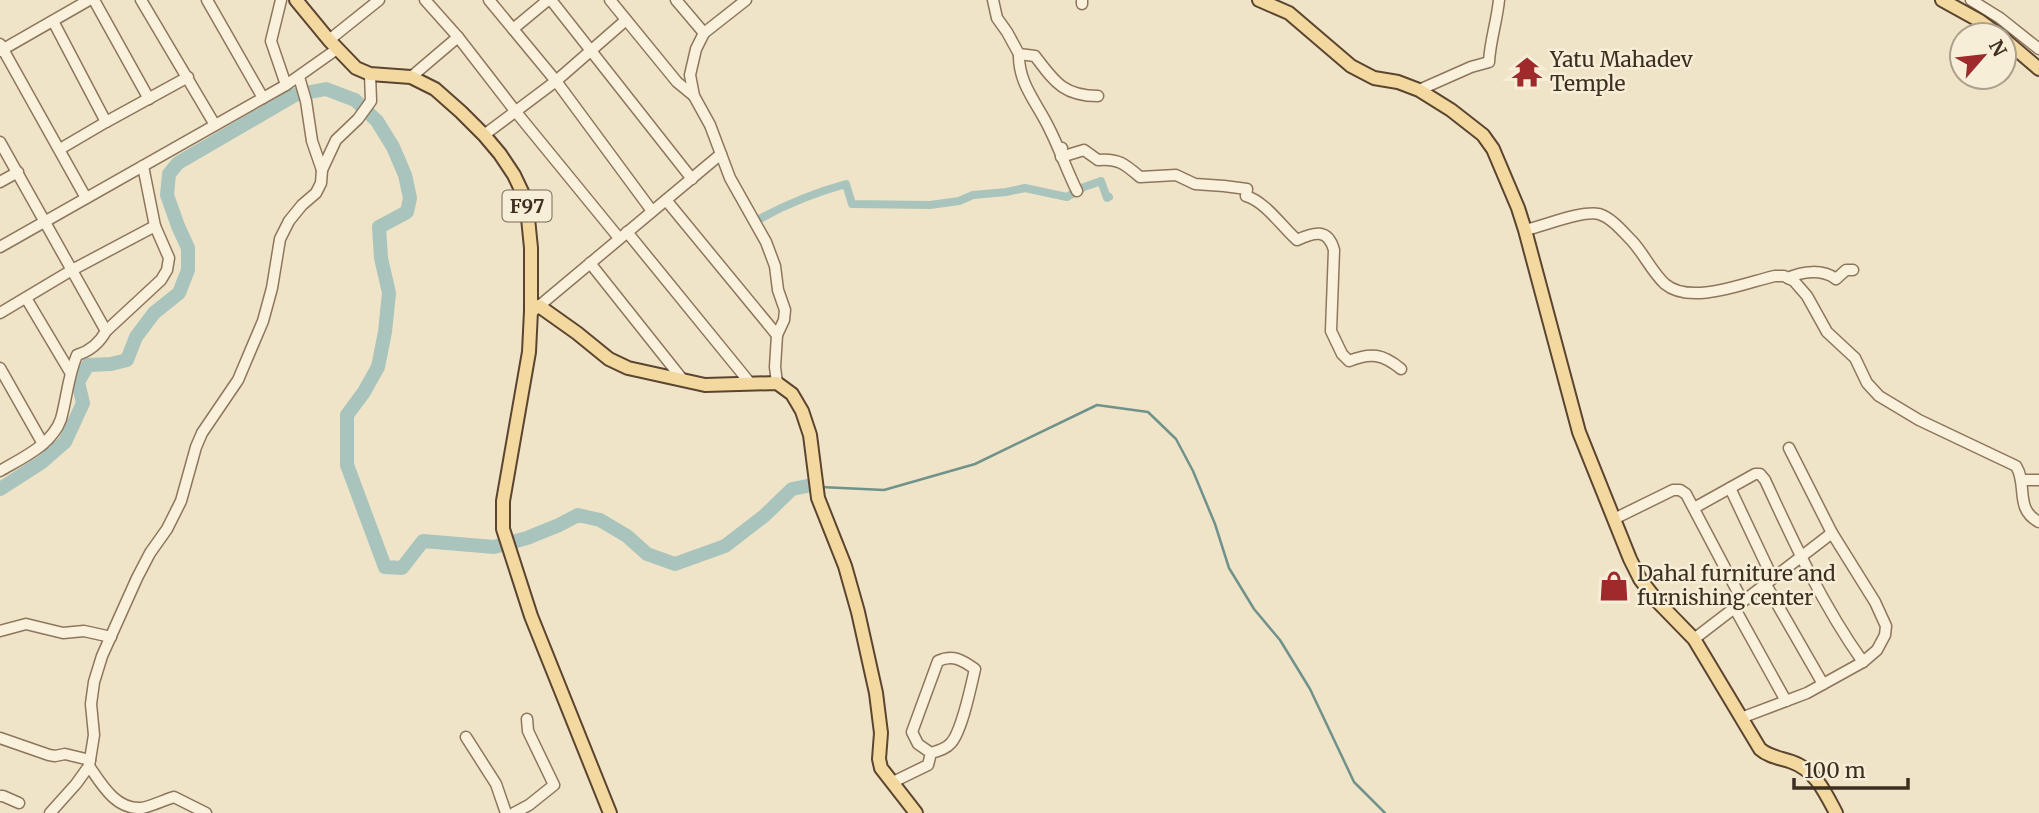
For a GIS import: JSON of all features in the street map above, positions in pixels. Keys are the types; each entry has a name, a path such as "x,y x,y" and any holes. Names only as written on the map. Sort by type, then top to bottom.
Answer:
{"main road":[{"path":"1259,0 1289,13 1351,66 1374,78 1398,82 1419,90 1451,110 1487,140 1515,200 1525,230 1579,432 1640,579 1694,639 1763,753 1808,769 1836,813"},
{"path":"1942,0 1980,21"},
{"path":"299,1 333,45 356,68 370,74"},
{"path":"2018,51 2039,69"},
{"name":"F97","path":"370,74 411,77 435,89 461,112 500,154 514,175 527,208 535,309 503,501 503,529 531,616 610,813"},
{"path":"535,309 577,333 609,359 628,368 705,385 777,383 792,394 802,411 810,435 818,498 845,566 858,612 876,693 880,765 916,813"}],"street":[{"path":"86,198 1,48 92,0 149,99"},
{"path":"141,0 215,125"},
{"path":"207,0 263,98"},
{"path":"281,0 271,41 286,85"},
{"path":"0,247 286,85 300,80 379,0"},
{"path":"425,0 458,37 516,112 750,383"},
{"path":"489,0 555,81 652,211"},
{"path":"513,29 549,0 692,179"},
{"path":"610,0 677,82 694,96"},
{"path":"676,0 704,33"},
{"path":"993,0 997,18 1018,54 1018,67 1033,103 1049,128 1077,191"},
{"path":"1419,90 1489,62 1499,0"},
{"path":"1971,0 2000,18 2039,49"},
{"path":"742,1 704,33 696,49 690,75 694,96 710,125 730,178 766,242 775,266 778,290 785,310 785,320 777,335 777,383"},
{"path":"484,135 555,81 626,20"},
{"path":"53,21 106,122"},
{"path":"411,77 458,37"},
{"path":"1018,54 1035,56 1058,86 1087,96 1098,96"},
{"path":"50,813 76,784 89,763 94,735 94,682 102,656 137,578 181,501 199,440 237,380 263,321 272,288 280,239 289,221 316,193 321,183 322,170 336,140 358,119 371,101 370,74"},
{"path":"60,149 188,77"},
{"path":"300,80 312,141 322,170"},
{"path":"0,142 106,331"},
{"path":"1061,153 1084,150 1098,160 1113,159 1128,166 1140,177 1176,175 1195,184 1247,190 1246,196 1253,198 1297,240 1312,233 1327,236 1331,239 1334,250 1331,331 1342,354 1349,361 1379,355 1388,358 1401,369"},
{"path":"535,309 721,154"},
{"path":"0,471 43,444 60,422 70,372 77,355 89,351 106,331 162,281 169,258 155,226 143,166"},
{"path":"0,182 18,172"},
{"path":"666,200 777,335"},
{"path":"1525,230 1588,213 1601,214 1640,250 1664,282 1682,291 1709,291 1775,276 1794,281 1808,296 1827,332 1855,358 1867,383 1879,396 1961,442 2018,468 2025,510 2039,522"},
{"path":"0,313 72,270 155,226"},
{"path":"590,263 684,381"},
{"path":"1788,278 1797,274 1823,273 1836,279 1846,270 1853,270"},
{"path":"26,298 70,372"},
{"path":"0,368 43,444"},
{"path":"1741,718 1807,693 1863,662 1877,650 1885,635 1886,626 1875,603 1832,533 1788,448"},
{"path":"1693,508 1755,474 1760,474 1800,556 1845,636 1863,662"},
{"path":"2021,480 2039,480"},
{"path":"1730,488 1769,580 1824,684"},
{"path":"1614,519 1673,491 1680,490 1686,494 1786,701"},
{"path":"1694,639 1832,533"},
{"path":"0,631 26,624 63,633 84,631 111,637"},
{"path":"947,657 960,659 975,669 969,698 953,742 931,753 918,744 912,732 938,661 947,657"},
{"path":"514,813 529,806 554,785 528,731 527,719"},
{"path":"466,737 496,784 506,813"},
{"path":"0,738 50,755 65,754 89,763 111,795 125,807 143,808 174,797 206,813"},
{"path":"893,782 928,765 931,753"},
{"path":"0,796 19,803"}],"waterway":[{"path":"0,489 42,462 65,442 83,403 78,382 88,365 127,360 136,337 154,313 179,293 188,270 188,248 167,195 169,174 178,163 295,95 326,89 355,100 377,121 393,147 405,175 410,198 407,212 379,227 381,258 389,293 385,332 378,367 347,415 347,465 385,567 402,568 423,541 494,547 527,538 578,515 600,520 627,536 647,554 675,564 725,546 764,516 792,489 807,486"},
{"path":"754,222 799,200 846,184 852,204 930,205 959,201 973,195 1025,188 1067,197 1101,181 1107,198 1109,197"},
{"path":"821,487 884,490 975,464 1097,405 1148,412 1176,439 1193,471 1215,524 1229,568 1254,609 1280,640 1310,689 1354,782 1385,813"}],"place":[{"name":"Yatu Mahadev Temple","path":"1527,72"},
{"name":"Dahal furniture and furnishing center","path":"1614,586"}]}
